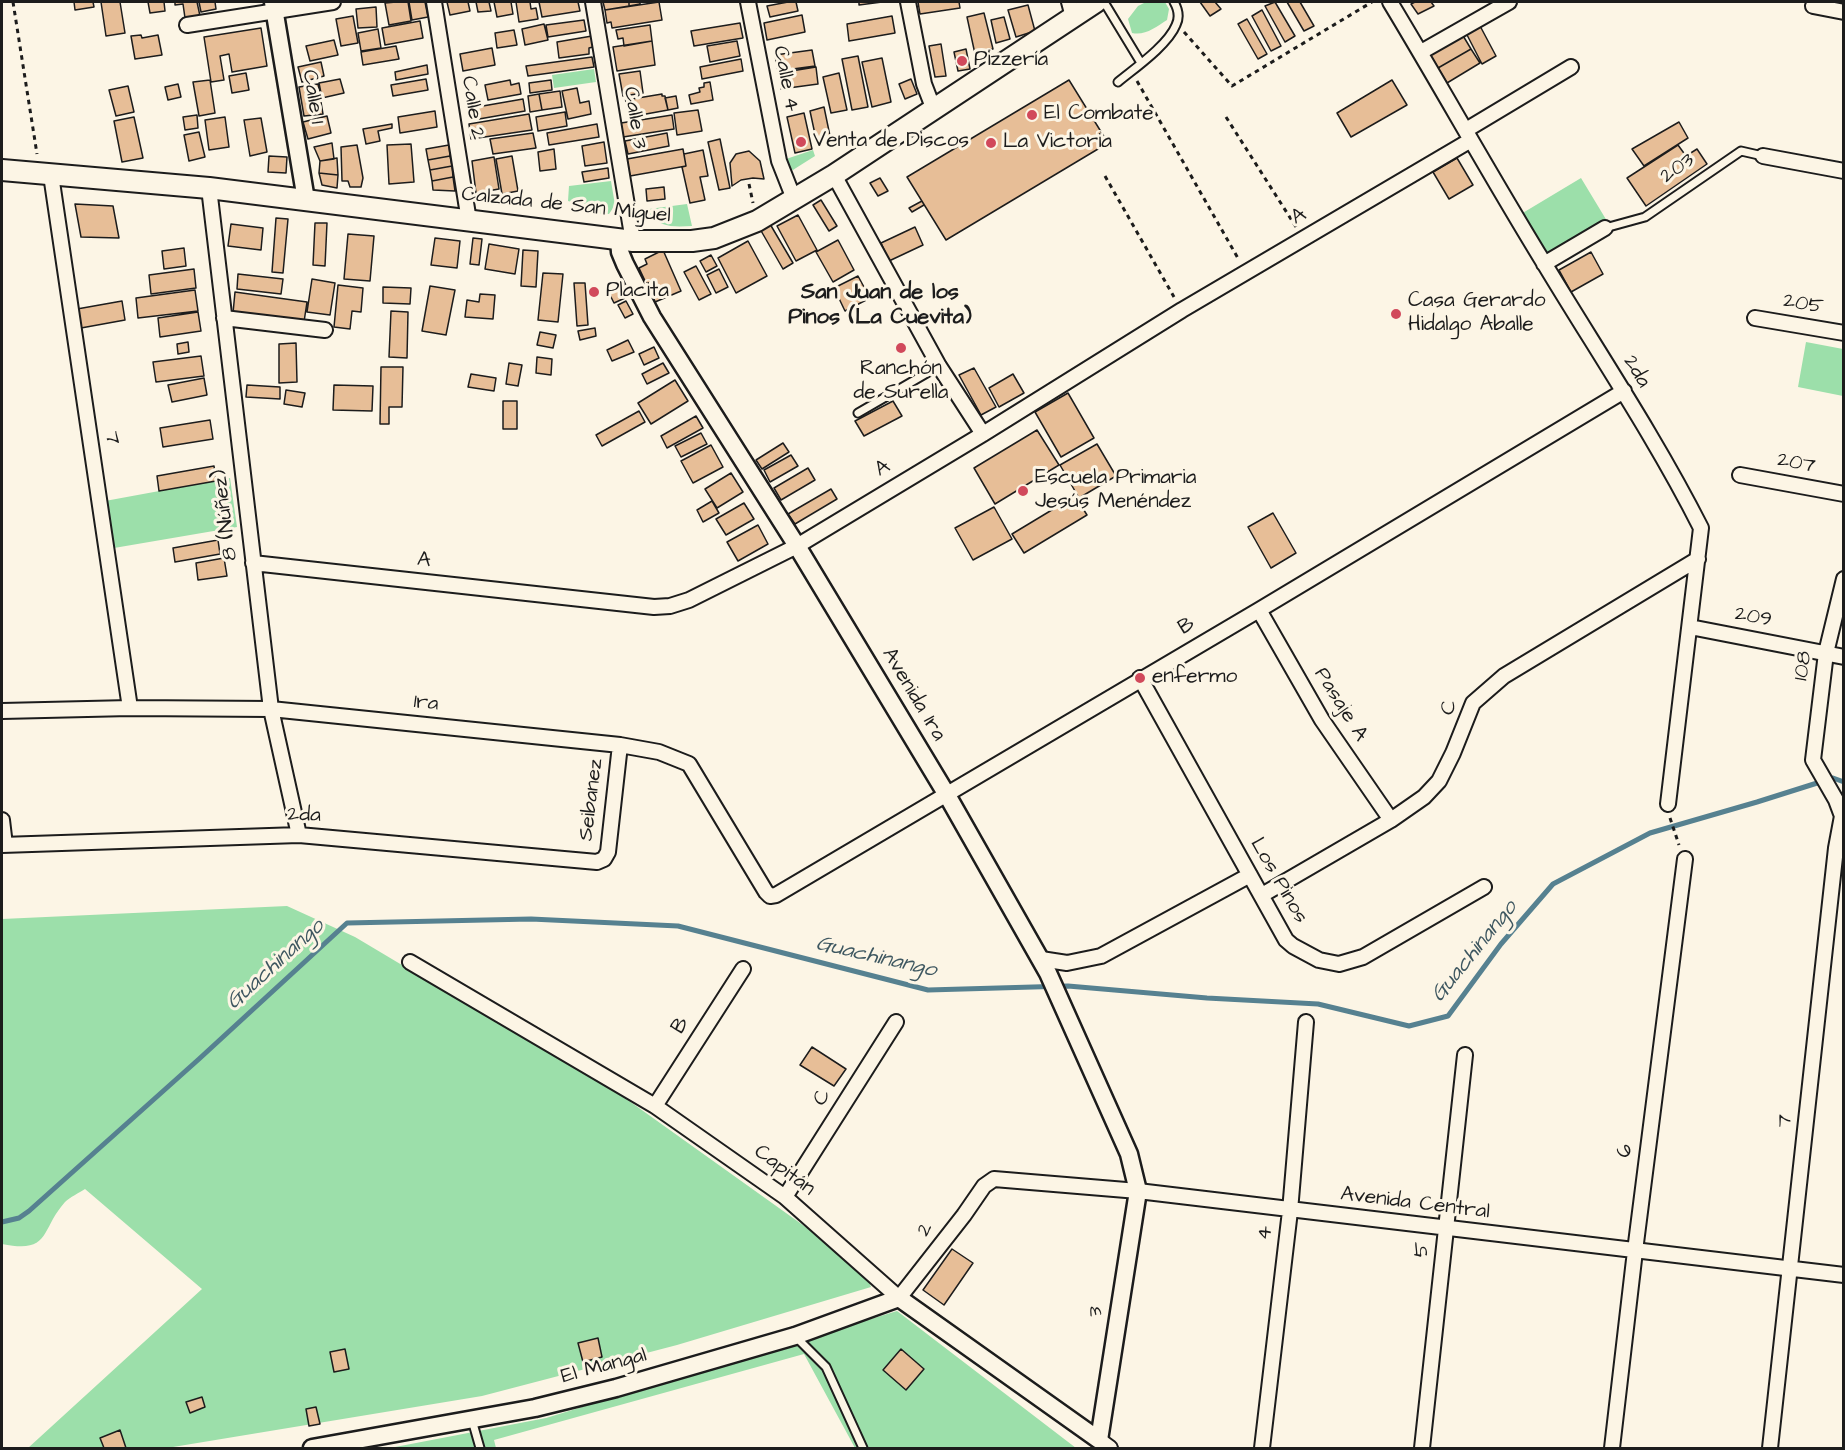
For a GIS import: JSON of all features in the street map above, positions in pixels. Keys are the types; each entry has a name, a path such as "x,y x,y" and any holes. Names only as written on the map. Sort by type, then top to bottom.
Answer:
{"main road":[{"name":"Calzada de San Miguel","path":"2,171 209,188 626,240 692,242 714,238 757,221 834,175 934,110 1071,9 1096,2"}],"street":[{"path":"187,25 274,7 333,2"},
{"name":"Calle 2","path":"434,2 469,221"},
{"name":"Calle 3","path":"593,2 626,240"},
{"name":"Calle 4","path":"748,2 779,161 794,199"},
{"path":"908,2 924,84 934,110"},
{"name":"2da","path":"1390,2 1544,264 1624,392 1701,528 1669,809"},
{"path":"1421,52 1509,2"},
{"path":"1813,6 1844,12"},
{"name":"Calle 1","path":"274,7 306,200"},
{"name":"A","path":"253,563 654,607 670,606 689,600 797,546 1303,238 1469,135 1571,67"},
{"name":"203","path":"1763,156 1844,171"},
{"name":"7","path":"45,175 130,708"},
{"path":"834,175 939,366 982,434"},
{"name":"8 (Núñez)","path":"209,188 271,709 299,836"},
{"name":"203","path":"1544,264 1605,228"},
{"name":"Avenida 1ra","path":"626,240 621,252 625,264 652,317 797,546 947,795 1045,966 1129,1154 1138,1191"},
{"path":"224,318 324,330"},
{"name":"205","path":"1755,318 1844,333"},
{"name":"B","path":"770,896 776,895 947,795 1140,678 1259,610 1624,392"},
{"name":"207","path":"1740,475 1844,494"},
{"name":"C","path":"1262,895 1391,820 1424,797 1439,781 1454,753 1473,703 1503,676 1698,559"},
{"name":"108","path":"1836,800 1813,760 1826,653 1844,579"},
{"name":"Pasaje A","path":"1259,610 1322,720 1391,820"},
{"name":"209","path":"1689,627 1844,657"},
{"name":"Los Pinos","path":"1140,678 1286,940 1293,946 1318,960 1339,964 1363,957 1484,887"},
{"name":"1ra","path":"2,711 130,708 271,709 620,745 659,752 689,764 770,896"},
{"name":"Seibanez","path":"604,859 608,852 620,745"},
{"name":"7","path":"1770,1449 1836,848 1842,816 1836,800"},
{"path":"2,820 3,845"},
{"name":"2da","path":"3,845 299,836 597,862 604,859"},
{"name":"6","path":"1612,1449 1685,858"},
{"path":"1045,966 1101,956 1250,875"},
{"name":"Capitán","path":"410,962 656,1106 785,1197 899,1298 1104,1444"},
{"name":"B","path":"656,1106 743,969"},
{"name":"C","path":"785,1197 896,1022"},
{"name":"4","path":"1262,1449 1290,1210 1306,1022"},
{"name":"5","path":"1422,1449 1465,1055"},
{"name":"Avenida Central","path":"984,1186 994,1179 1138,1191 1844,1275"},
{"name":"2","path":"899,1298 984,1186"},
{"name":"3","path":"1104,1444 1138,1191"},
{"name":"El Mangal","path":"312,1449 535,1408 616,1388 795,1336 899,1298"}],"lane":[{"path":"1104,2 1141,63"},
{"path":"1118,82 1169,37 1177,23 1178,10 1174,2"},
{"name":"203","path":"1605,228 1645,217 1741,151 1763,156"},
{"path":"858,413 939,366"},
{"path":"795,1336 826,1367 863,1449"},
{"path":"472,1420 480,1449"}],"path":[{"path":"13,2 45,175"},
{"path":"1177,23 1232,86 1372,2"},
{"path":"1131,71 1246,272"},
{"path":"626,101 633,100"},
{"path":"1226,117 1303,238"},
{"path":"1105,176 1182,310"},
{"path":"1669,809 1677,841"}],"green space":[{"path":"1146,2 1165,2 1169,9 1167,20 1146,32 1132,33 1128,19 1138,6"},
{"path":"594,69 596,82 554,88 552,75"},
{"path":"813,150 815,156 793,170 788,167 786,159"},
{"path":"1581,178 1607,221 1547,257 1521,214"},
{"path":"611,181 615,205 609,214 601,214 590,207 568,201 569,186"},
{"path":"687,204 692,226 662,224 648,212 649,209"},
{"path":"1806,342 1843,349 1843,396 1798,387"},
{"path":"230,478 237,527 114,548 105,501"},
{"path":"287,906 355,937 625,1098 807,1228 868,1279 871,1287 677,1345 482,1396 167,1448 28,1448 202,1289 85,1189 65,1202 37,1242 29,1246 2,1244 2,919"},
{"path":"897,1311 1076,1448 855,1448 804,1354 494,1440 496,1448 390,1448 546,1418"}],"building":[{"path":"74,2 93,2 94,7 75,10"},
{"path":"101,2 120,2 125,33 106,36"},
{"path":"148,2 164,2 165,11 150,13"},
{"path":"175,2 197,2 200,16 185,18 183,4 175,5"},
{"path":"199,2 215,2 216,9 201,12"},
{"path":"408,2 411,21 389,25 385,3"},
{"path":"409,2 425,2 428,17 412,20"},
{"path":"447,2 468,2 470,11 450,15"},
{"path":"476,2 489,2 491,11 478,12"},
{"path":"494,2 511,2 513,14 497,17"},
{"path":"516,2 530,2 531,9 536,8 538,19 519,22"},
{"path":"539,2 578,2 580,11 542,17"},
{"path":"603,2 629,2 629,6 605,10"},
{"path":"629,2 640,2 640,4 629,6"},
{"path":"659,2 662,20 612,28 611,22 607,23 605,10"},
{"path":"796,2 798,11 770,17 767,6"},
{"path":"859,2 882,2 859,5"},
{"path":"918,2 959,2 960,8 920,14"},
{"path":"1200,2 1215,2 1221,9 1210,16"},
{"path":"1275,2 1295,36 1285,42 1265,6"},
{"path":"1287,2 1300,2 1314,26 1304,31"},
{"path":"1431,2 1434,6 1418,14 1411,4"},
{"path":"1028,5 1035,31 1016,37 1008,10"},
{"path":"376,7 377,27 358,28 356,9"},
{"path":"1262,10 1281,46 1271,51 1252,16"},
{"path":"984,13 993,49 975,54 967,17"},
{"path":"802,15 805,32 767,40 764,23"},
{"path":"353,16 358,43 341,46 336,19"},
{"path":"892,16 895,33 849,41 847,24"},
{"path":"1004,17 1010,39 996,43 991,20"},
{"path":"1247,19 1267,54 1258,59 1238,24"},
{"path":"584,20 586,31 548,37 546,25"},
{"path":"420,21 423,38 385,45 382,28"},
{"path":"740,23 743,38 694,46 691,31"},
{"path":"544,24 548,40 525,45 522,29"},
{"path":"1479,24 1496,56 1482,64 1465,31"},
{"path":"650,25 652,41 624,46 623,38 618,39 616,30"},
{"path":"261,28 267,66 232,72 229,54 220,56 224,80 211,82 204,37"},
{"path":"378,29 381,48 361,51 358,33"},
{"path":"514,30 517,45 497,48 495,33"},
{"path":"1462,34 1471,49 1438,68 1429,53"},
{"path":"141,35 142,38 158,35 162,55 135,59 131,36"},
{"path":"592,36 593,47 589,48 589,54 559,58 557,42"},
{"path":"334,40 338,55 310,61 306,46"},
{"path":"652,41 655,65 617,71 613,47"},
{"path":"737,41 740,56 710,62 707,46"},
{"path":"941,44 946,76 935,77 929,46"},
{"path":"396,46 399,59 363,65 361,52"},
{"path":"492,48 495,65 463,71 460,54"},
{"path":"966,49 970,69 958,71 954,52"},
{"path":"1471,49 1480,63 1447,83 1438,68"},
{"path":"812,50 815,66 778,71 775,55"},
{"path":"858,56 868,107 852,110 842,59"},
{"path":"592,57 594,67 528,76 526,66"},
{"path":"882,58 891,102 872,107 862,62"},
{"path":"741,59 743,71 702,79 700,67"},
{"path":"321,62 324,76 302,82 298,67"},
{"path":"427,65 428,74 396,80 395,72"},
{"path":"816,67 818,84 781,89 779,73"},
{"path":"640,71 643,93 623,96 619,74"},
{"path":"246,73 249,90 232,93 229,76"},
{"path":"839,73 847,110 831,113 823,77"},
{"path":"340,79 344,93 322,98 319,83"},
{"path":"426,79 428,90 393,96 391,85"},
{"path":"911,79 917,94 905,99 899,84"},
{"path":"210,80 215,113 199,116 193,82"},
{"path":"510,80 511,85 519,83 521,94 488,100 485,85"},
{"path":"551,80 552,90 530,93 529,83"},
{"path":"1069,80 1108,143 946,240 907,177"},
{"path":"1392,80 1407,105 1351,137 1337,113"},
{"path":"710,82 713,100 691,104 689,95 700,92 699,88 704,87 704,83"},
{"path":"178,84 181,97 168,100 165,87"},
{"path":"318,84 323,114 304,116 299,87"},
{"path":"128,86 134,112 116,116 109,90"},
{"path":"577,88 580,103 589,101 591,114 568,119 562,91"},
{"path":"560,91 562,107 542,110 539,94"},
{"path":"539,94 542,110 530,112 528,96"},
{"path":"662,94 665,96 668,110 635,116 632,99"},
{"path":"676,96 678,108 668,110 665,98"},
{"path":"523,99 525,111 479,119 477,107"},
{"path":"824,107 830,136 816,139 810,111"},
{"path":"698,110 702,131 677,135 674,113"},
{"path":"435,111 437,127 400,133 398,117"},
{"path":"565,112 567,126 538,131 536,117"},
{"path":"804,113 812,149 795,153 787,117"},
{"path":"529,114 532,130 471,139 469,124"},
{"path":"197,115 198,128 185,130 183,117"},
{"path":"672,115 674,129 623,137 621,123"},
{"path":"327,116 331,133 308,139 303,122"},
{"path":"134,117 143,158 122,162 114,121"},
{"path":"225,117 229,147 209,150 205,120"},
{"path":"261,118 267,152 250,156 244,120"},
{"path":"1679,122 1688,138 1644,166 1632,149"},
{"path":"392,124 392,128 378,131 380,141 366,144 363,129"},
{"path":"597,124 599,137 549,145 547,133"},
{"path":"199,132 205,157 189,161 184,135"},
{"path":"533,133 536,148 493,154 490,139"},
{"path":"667,133 669,146 628,154 625,141"},
{"path":"720,139 730,188 719,190 708,142"},
{"path":"604,142 607,163 585,166 582,146"},
{"path":"332,143 334,159 320,161 314,147"},
{"path":"411,144 414,182 389,184 387,145"},
{"path":"357,145 363,178 361,187 350,187 348,181 342,181 341,147"},
{"path":"449,145 450,156 428,160 426,149"},
{"path":"1678,145 1686,156 1697,149 1707,164 1646,206 1627,178"},
{"path":"554,149 556,169 540,171 538,152"},
{"path":"683,149 686,166 630,176 627,159"},
{"path":"703,150 708,176 700,177 705,200 690,203 682,167 686,166 684,154"},
{"path":"749,151 760,161 764,179 741,180 732,186 730,163 736,154"},
{"path":"269,156 287,157 286,173 268,172"},
{"path":"450,156 452,166 430,170 428,160"},
{"path":"512,156 518,191 502,194 496,159"},
{"path":"494,157 499,189 476,193 472,161"},
{"path":"337,158 338,175 319,173 320,161"},
{"path":"1457,158 1473,185 1449,199 1433,172"},
{"path":"452,166 453,177 432,181 430,170"},
{"path":"608,168 609,178 584,182 582,172"},
{"path":"319,173 338,175 337,188 322,185"},
{"path":"453,177 455,191 433,190 432,181"},
{"path":"880,178 888,191 878,196 870,183"},
{"path":"664,187 665,199 647,201 646,189"},
{"path":"821,200 837,226 829,231 813,205"},
{"path":"922,201 924,205 912,212 909,208"},
{"path":"75,204 113,206 119,238 81,237"},
{"path":"798,215 817,250 796,261 777,226"},
{"path":"276,218 288,219 283,273 272,272"},
{"path":"315,223 327,223 325,266 313,265"},
{"path":"231,224 263,228 261,250 228,246"},
{"path":"770,224 793,263 783,269 760,229"},
{"path":"915,227 923,245 889,261 881,243"},
{"path":"348,234 374,236 370,281 344,279"},
{"path":"435,238 460,241 457,268 431,265"},
{"path":"473,238 482,239 479,265 470,264"},
{"path":"838,240 854,270 833,282 816,252"},
{"path":"748,241 767,276 736,293 718,258"},
{"path":"489,244 519,249 515,274 485,269"},
{"path":"184,248 186,266 164,269 162,251"},
{"path":"523,250 538,251 536,287 521,286"},
{"path":"663,250 681,291 655,302 639,268 647,264 645,259"},
{"path":"1591,252 1603,274 1571,292 1559,270"},
{"path":"711,255 717,266 706,272 700,261"},
{"path":"696,266 711,294 699,300 684,272"},
{"path":"194,269 196,288 151,294 149,275"},
{"path":"719,269 728,287 716,293 707,275"},
{"path":"543,273 563,274 558,322 538,320"},
{"path":"238,274 283,279 281,294 237,289"},
{"path":"858,276 870,298 845,311 834,288"},
{"path":"312,279 335,283 330,315 307,312"},
{"path":"574,283 585,283 588,325 577,326"},
{"path":"338,285 363,288 361,312 352,311 350,329 334,327"},
{"path":"430,286 455,290 446,335 422,331"},
{"path":"383,287 411,288 410,304 383,303"},
{"path":"620,288 625,298 614,303 609,293"},
{"path":"195,290 198,311 138,318 136,298"},
{"path":"235,292 307,302 304,322 233,313"},
{"path":"480,294 495,295 493,319 465,317 467,300 479,302"},
{"path":"122,301 125,320 81,328 77,309"},
{"path":"626,301 633,314 625,318 618,305"},
{"path":"391,311 408,312 407,358 389,357"},
{"path":"198,312 201,331 160,337 158,318"},
{"path":"595,328 596,336 580,340 578,331"},
{"path":"540,332 556,335 553,348 537,345"},
{"path":"628,340 634,352 612,361 607,350"},
{"path":"188,342 189,352 178,354 177,344"},
{"path":"296,343 297,382 279,383 279,344"},
{"path":"654,347 659,358 644,365 639,354"},
{"path":"201,356 204,376 156,382 153,362"},
{"path":"537,357 552,359 551,375 536,373"},
{"path":"509,363 522,365 518,386 506,384"},
{"path":"663,363 669,373 647,384 642,374"},
{"path":"381,367 403,367 402,407 389,407 389,424 380,424"},
{"path":"974,368 996,407 981,415 959,375"},
{"path":"471,374 496,378 494,391 468,387"},
{"path":"1013,374 1024,393 999,407 989,388"},
{"path":"204,378 207,395 172,402 168,385"},
{"path":"675,380 688,401 651,424 638,403"},
{"path":"247,385 280,387 280,399 246,397"},
{"path":"334,385 373,386 372,411 333,410"},
{"path":"286,390 305,393 302,407 284,404"},
{"path":"1068,393 1094,438 1061,457 1035,412"},
{"path":"503,401 517,401 517,429 503,429"},
{"path":"893,401 902,416 864,436 855,421"},
{"path":"639,411 645,422 602,446 596,435"},
{"path":"696,416 703,428 667,448 661,436"},
{"path":"210,420 213,439 163,447 160,428"},
{"path":"1037,430 1059,465 995,504 974,468"},
{"path":"701,433 707,444 681,457 675,446"},
{"path":"783,443 789,452 762,469 756,460"},
{"path":"1097,444 1116,476 1079,498 1060,465"},
{"path":"711,445 723,467 693,483 681,461"},
{"path":"791,455 798,466 770,482 764,470"},
{"path":"214,466 216,481 159,491 157,476"},
{"path":"808,468 815,480 781,500 774,488"},
{"path":"731,473 743,492 717,508 705,489"},
{"path":"831,489 837,499 795,524 788,514"},
{"path":"1075,496 1087,515 1024,553 1012,534"},
{"path":"712,501 719,513 703,522 697,510"},
{"path":"744,503 754,519 726,535 716,519"},
{"path":"994,507 1012,539 973,560 955,528"},
{"path":"1273,513 1296,553 1271,568 1248,527"},
{"path":"758,525 768,544 738,561 727,542"},
{"path":"218,540 220,554 175,562 173,548"},
{"path":"224,558 227,576 198,580 196,563"},
{"path":"812,1047 846,1069 834,1086 800,1065"},
{"path":"952,1249 973,1263 944,1305 923,1290"},
{"path":"598,1338 602,1357 583,1362 578,1343"},
{"path":"345,1349 349,1369 334,1372 330,1352"},
{"path":"901,1349 924,1369 906,1390 883,1370"},
{"path":"202,1397 205,1407 190,1413 186,1402"},
{"path":"316,1407 320,1424 309,1426 306,1409"},
{"path":"120,1430 126,1448 104,1448 100,1438"}],"waterway":[{"name":"Guachinango","path":"2,1222 19,1218 29,1211 347,923 531,919 678,926 928,990 1068,986 1207,998 1318,1004 1409,1026 1448,1016 1501,944 1553,884 1650,833 1833,778 1844,782"}],"place":[{"name":"Pizzería","path":"962,61"},
{"name":"El Combate","path":"1032,115"},
{"name":"Venta de Discos","path":"801,142"},
{"name":"La Victoria","path":"991,143"},
{"name":"Placita","path":"594,292"},
{"name":"Casa Gerardo Hidalgo Aballe","path":"1396,314"},
{"name":"Ranchón de Surella","path":"901,348"},
{"name":"Escuela Primaria Jesús Menéndez","path":"1023,491"},
{"name":"enfermo","path":"1140,678"}],"district":[{"name":"San Juan de los Pinos (La Cuevita)","path":"880,306"}]}
